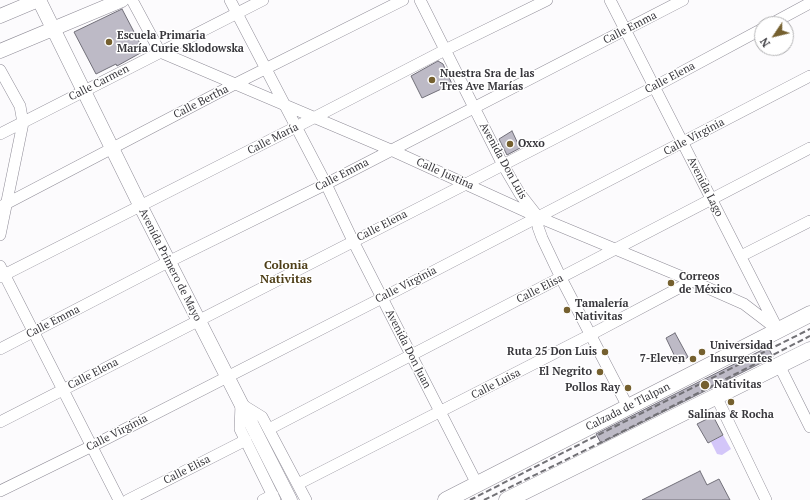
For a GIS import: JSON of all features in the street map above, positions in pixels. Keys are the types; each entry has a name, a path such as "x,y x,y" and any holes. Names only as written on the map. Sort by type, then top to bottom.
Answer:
{"highway":[{"name":"Calzada de Tlalpan","path":"446,500 810,314"},
{"path":"515,498 810,350"}],"main road":[{"path":"0,16 39,0"},
{"name":"Avenida Primero de Mayo","path":"39,0 168,262 290,500"},
{"path":"0,51 122,0"}],"street":[{"path":"132,0 160,52"},
{"name":"Avenida Don Juan","path":"230,0 326,184 353,241 477,484"},
{"name":"Calle Carmen","path":"0,134 263,0"},
{"name":"Calle Bertha","path":"3,205 235,84 403,0"},
{"name":"Avenida Don Luis","path":"420,0 503,165 520,194 538,217 538,227 540,233 561,278 628,407"},
{"name":"Calle María","path":"1,273 314,118 445,50 547,0"},
{"name":"Avenida Lago","path":"610,0 778,330"},
{"name":"Calle Emma","path":"0,349 168,262 326,184 683,0"},
{"path":"785,16 810,1"},
{"name":"Calle Elena","path":"0,422 503,165 754,33"},
{"name":"Calle Justina","path":"160,52 391,150 538,217 692,280 744,304 778,330"},
{"path":"0,235 3,205 23,123 20,106 1,76"},
{"name":"Calle Virginia","path":"0,491 92,446 382,298 810,76"},
{"name":"Calle Elisa","path":"269,429 711,201 810,148"},
{"path":"741,256 810,221"},
{"path":"1,273 64,390 119,500"},
{"name":"Calle Luisa","path":"298,484 590,335 692,280"},
{"path":"779,365 810,427"},
{"path":"716,396 766,500"},
{"path":"270,498 240,429 241,404 262,417 306,500"},
{"name":"Calle Elisa","path":"128,500 246,440"}],"shaded area":[{"path":"723,435 731,449 722,455 717,454 711,442"}],"building":[{"name":"Escuela Primaria María Curie Sklodowska","path":"122,9 144,51 117,66 116,64 96,74 74,32"},
{"name":"Nuestra Sra de las Tres Ave Marías","path":"438,61 443,64 452,84 422,98 411,76"},
{"name":"Oxxo","path":"512,131 520,148 507,155 499,139"},
{"path":"675,333 688,357 680,363 678,363 666,338"},
{"name":"Nativitas","path":"768,347 773,357 601,443 596,434"},
{"path":"713,416 723,435 708,443 697,424"},
{"path":"700,471 707,485 719,479 730,500 642,500"}],"railway":[{"path":"470,500 810,329"},
{"path":"484,500 600,443 810,336"}],"place":[{"name":"Escuela Primaria María Curie Sklodowska","path":"109,42"},
{"name":"Nuestra Sra de las Tres Ave Marías","path":"432,80"},
{"name":"Oxxo","path":"510,144"},
{"name":"Correos de México","path":"671,283"},
{"name":"Tamalería Nativitas","path":"567,310"},
{"name":"Ruta 25 Don Luis","path":"605,352"},
{"name":"Universidad Insurgentes","path":"702,352"},
{"name":"7-Eleven","path":"693,359"},
{"name":"El Negrito","path":"600,372"},
{"name":"Nativitas","path":"705,385"},
{"name":"Pollos Ray","path":"628,388"},
{"name":"Salinas & Rocha","path":"731,402"}],"district":[{"name":"Colonia Nativitas","path":"286,273"}]}
